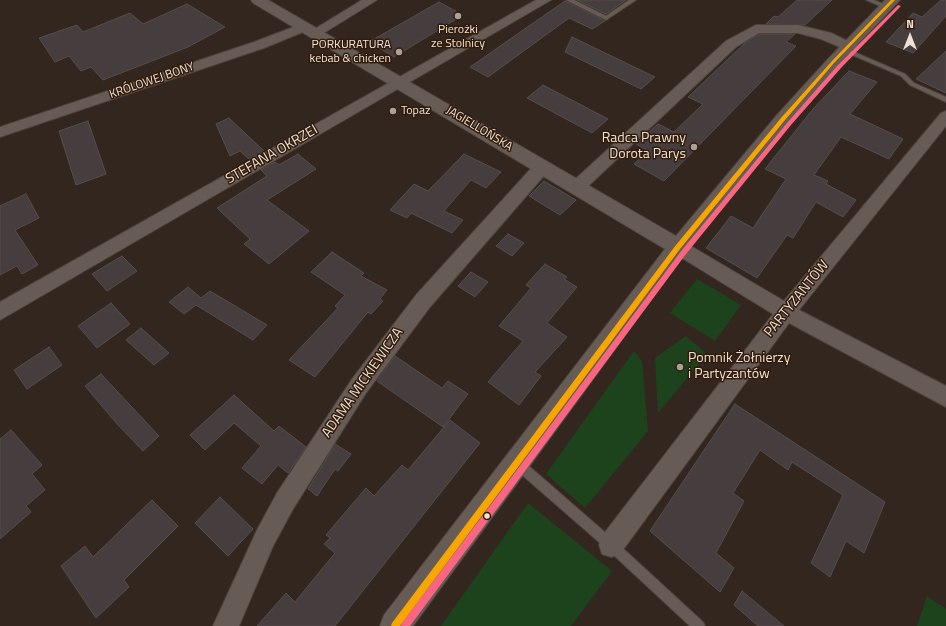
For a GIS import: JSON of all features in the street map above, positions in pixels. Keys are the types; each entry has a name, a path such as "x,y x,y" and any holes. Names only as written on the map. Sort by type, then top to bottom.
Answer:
{"street":[{"name":"JAGIELLOŃSKA","path":"258,0 678,247"},
{"name":"KRÓLOWEJ BONY","path":"0,132 259,45 309,30 371,0"},
{"name":"STEFANA OKRZEI","path":"0,312 399,82 545,0"},
{"path":"395,626 678,247 783,119 847,48 883,2"},
{"path":"577,187 731,44 756,29 773,14"},
{"path":"756,29 798,29 826,36 847,48"},
{"name":"PARTYZANTÓW","path":"611,545 786,312 946,116"},
{"name":"ADAMA MICKIEWICZA","path":"226,626 265,538 285,500 359,386 386,348 423,301 542,167"},
{"path":"678,247 786,312 946,397"}],"lane":[{"path":"569,0 606,18 632,0"},
{"path":"847,48 903,75 912,84 946,100"},
{"path":"517,463 611,545 699,626"}],"green space":[{"path":"697,279 741,305 715,341 670,313"},
{"path":"686,336 707,354 658,413 655,358"},
{"path":"634,351 642,361 648,431 585,508 546,474"},
{"path":"528,503 612,571 571,626 441,626"},
{"path":"927,596 946,609 946,626 917,626"}],"building":[{"path":"577,0 626,0 606,14"},
{"path":"797,0 832,0 805,25 766,24 774,16 778,17"},
{"path":"941,0 946,0 946,16 913,53 886,42 913,13 922,17"},
{"path":"565,1 605,21 592,29 569,18 488,77 470,67"},
{"path":"439,2 463,15 394,57 369,42"},
{"path":"187,4 225,27 188,47 103,80 91,67 81,71 69,56 55,62 39,38 77,25 83,32 130,13 143,24"},
{"path":"759,34 795,34 786,42 796,46 664,181 634,164 648,151 636,144 658,124 674,132 703,104 688,97 745,43"},
{"path":"572,37 655,77 641,89 565,52"},
{"path":"946,51 946,93 916,79"},
{"path":"849,71 877,82 850,114 903,139 889,159 841,137 814,175 828,181 826,184 856,200 843,217 816,202 793,238 787,235 757,278 706,248 731,216 753,228 786,179 765,169 813,109"},
{"path":"543,85 608,119 592,133 527,98"},
{"path":"229,118 264,151 250,160 240,151 230,156 216,124"},
{"path":"88,121 106,174 76,185 59,131"},
{"path":"298,154 316,169 267,200 309,231 269,264 244,244 250,239 217,208 267,176 261,170 275,162 279,165"},
{"path":"464,154 501,172 486,188 471,180 444,211 463,220 452,233 411,213 407,218 390,210 414,184 428,191"},
{"path":"544,181 576,200 560,215 529,196"},
{"path":"26,194 39,218 15,230 38,265 22,274 17,266 0,275 0,206"},
{"path":"508,234 524,243 512,256 496,246"},
{"path":"332,252 364,273 361,276 387,290 380,299 383,301 371,314 368,312 315,377 289,360 338,308 335,306 345,295 311,272"},
{"path":"122,256 137,271 107,291 92,274"},
{"path":"545,264 567,277 564,279 577,287 547,323 567,337 535,372 541,376 519,405 488,382 523,341 499,326 531,288 526,285"},
{"path":"471,272 488,282 475,297 458,286"},
{"path":"188,287 201,298 210,291 267,325 253,340 196,305 184,314 169,302"},
{"path":"111,303 130,324 97,348 78,326"},
{"path":"141,328 169,353 154,365 126,340"},
{"path":"49,347 62,365 27,389 14,370"},
{"path":"395,356 442,388 448,381 468,394 443,427 377,381"},
{"path":"101,374 159,436 143,451 117,424 85,386"},
{"path":"234,395 274,431 279,426 306,447 288,473 278,465 262,484 242,468 261,446 234,423 205,450 190,435"},
{"path":"735,404 885,502 864,553 846,541 830,577 811,563 843,495 792,462 788,470 760,450 733,493 744,501 716,553 734,568 720,592 650,531"},
{"path":"450,420 480,443 335,626 257,626 286,593 295,602 335,553 324,544 330,538 326,535 366,488 374,496 402,465 408,470"},
{"path":"11,430 42,465 32,474 45,490 26,506 31,512 0,539 0,439"},
{"path":"335,444 351,454 338,471 335,469 317,496 308,489"},
{"path":"220,497 253,529 228,556 195,523"},
{"path":"152,500 178,526 124,580 129,587 96,618 61,566 85,546 93,557"},
{"path":"742,591 784,626 758,626 734,605"}],"transit line":[{"path":"395,626 678,247 783,119 833,62 893,0"},
{"path":"405,626 684,252 789,124 839,67 899,6"}],"place":[{"name":"Pierożki ze Stolnicy","path":"458,16"},
{"name":"PORKURATURA kebab & chicken","path":"399,52"},
{"name":"Topaz","path":"393,111"},
{"name":"Radca Prawny Dorota Parys","path":"694,147"},
{"name":"Pomnik Żołnierzy i Partyzantów","path":"680,367"}]}
